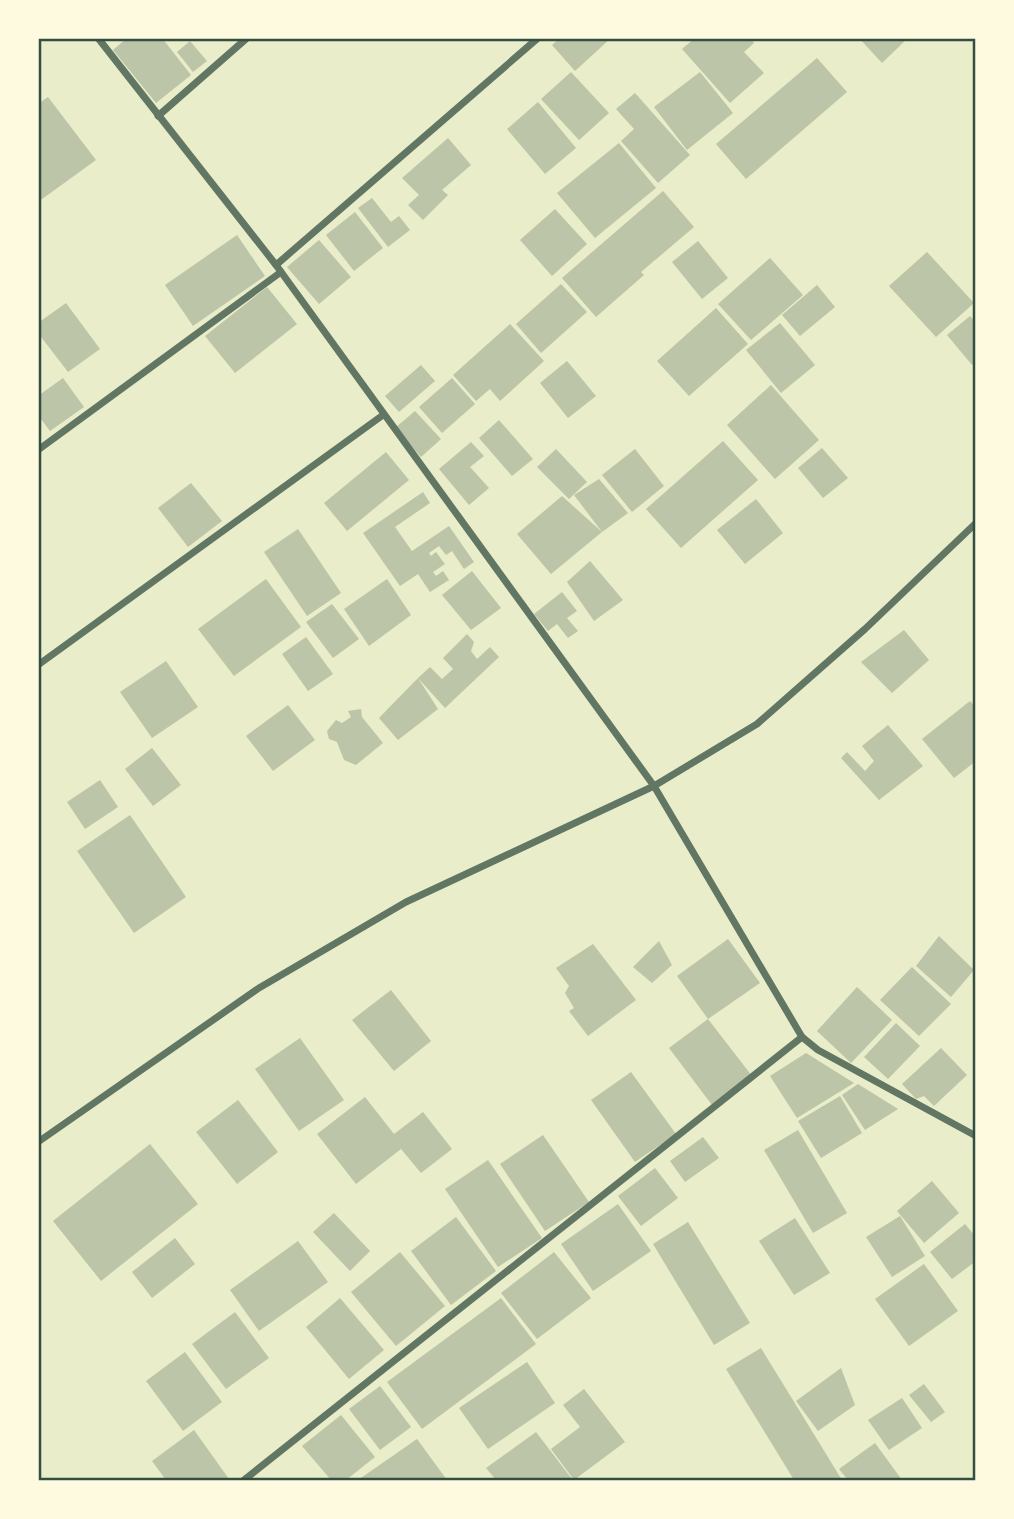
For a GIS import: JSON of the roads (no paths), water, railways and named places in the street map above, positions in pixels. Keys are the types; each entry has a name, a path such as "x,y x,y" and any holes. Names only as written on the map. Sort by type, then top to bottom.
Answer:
{"street":[{"path":"98,38 278,268 654,786 802,1037 818,1050 975,1136"},
{"path":"158,116 247,38"},
{"path":"38,450 278,268 538,38"},
{"path":"38,665 383,415"},
{"path":"38,1142 259,988 395,909 654,786 757,724 865,629 975,523"},
{"path":"244,1480 802,1037"}]}
